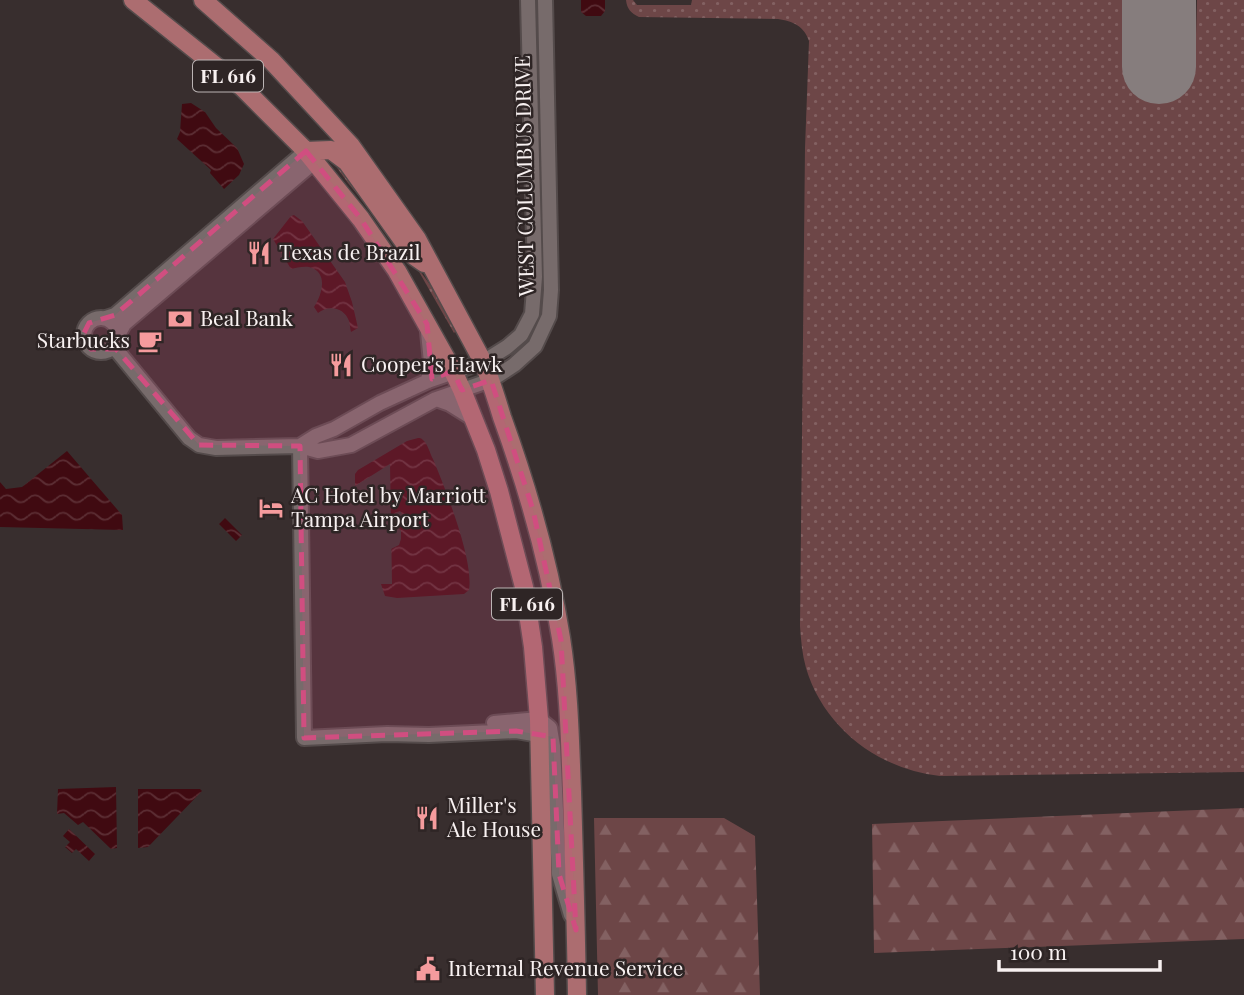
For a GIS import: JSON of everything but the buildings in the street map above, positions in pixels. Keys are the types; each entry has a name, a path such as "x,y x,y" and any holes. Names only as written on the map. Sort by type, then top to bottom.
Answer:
{"main road":[{"name":"FL 616","path":"133,0 242,87 310,156 368,229 397,271 462,390 499,491 524,587 533,648 539,727 545,995"},
{"name":"FL 616","path":"202,0 271,60 351,146 417,239 491,380 519,463 549,574 561,640 569,725 576,995"},
{"path":"310,156 331,150 347,162 414,256 435,271"}],"street":[{"name":"WEST COLUMBUS DRIVE","path":"300,446 380,403 453,371 483,362 521,335 532,314 535,277 528,0"},
{"name":"WEST COLUMBUS DRIVE","path":"116,340 189,438 199,445 216,448 300,446 318,451 351,445 436,399 491,380 514,365 535,346 549,316 551,290 545,0"},
{"path":"310,156 214,248 124,324 108,351 96,352 87,345 84,333 89,323 115,315 196,245 310,156"},
{"path":"196,245 214,248"},
{"path":"106,318 114,324 116,340"},
{"path":"427,324 431,362 428,381"},
{"path":"436,399 474,419"},
{"path":"300,446 304,738 387,734 432,727 550,728 557,802 559,874 576,930"}],"highlighted area":[{"path":"306,151 361,219 427,324 432,379 453,371 462,390 491,380 533,510 561,640 576,930 559,874 553,737 516,731 304,738 300,446 199,445 116,349 91,349 84,333 89,323 115,315"}],"green space":[{"path":"626,0 633,0 637,5 691,5 692,0 1123,0 1123,67 1195,69 1197,0 1244,0 1244,772 940,776 895,765 856,742 840,727 814,690 806,668 800,626 805,148 809,41 801,28 783,20 639,17 630,10"},
{"path":"328,155 339,161 431,286 456,331 454,333 414,263"},
{"path":"1244,808 1244,939 874,953 872,824"},
{"path":"594,818 724,818 755,836 760,995 598,995"}],"water":[{"path":"581,0 605,0 605,11 601,16 586,16 581,12"},
{"path":"191,103 205,112 216,128 237,148 244,164 239,175 224,189 210,173 211,170 177,139 182,104"},
{"path":"294,215 302,221 345,282 358,328 351,332 347,316 340,310 331,308 318,313 314,307 322,284 319,274 309,267 291,269 273,239"},
{"path":"418,438 425,442 433,459 463,543 469,577 469,590 464,594 397,598 385,596 381,584 392,584 390,464 355,486 355,474 407,441"},
{"path":"67,451 122,515 123,530 0,527 0,482 6,489 22,487"},
{"path":"225,518 242,535 236,541 219,524"},
{"path":"116,787 117,848 111,849 83,822 78,825 64,813 57,814 58,789"},
{"path":"138,789 202,791 148,847 138,848"},
{"path":"69,829 95,854 89,861 76,849 72,853 65,847 70,842 63,836"}],"pier":[{"path":"400,511 408,522 399,528 399,545 391,549 391,516"}],"runway":[{"path":"1159,0 1159,67"}],"place":[{"name":"Texas de Brazil","path":"259,253"},
{"name":"Beal Bank","path":"180,319"},
{"name":"Starbucks","path":"150,341"},
{"name":"Cooper's Hawk","path":"341,365"},
{"name":"AC Hotel by Marriott Tampa Airport","path":"271,508"},
{"name":"Miller's Ale House","path":"427,818"},
{"name":"Internal Revenue Service","path":"428,969"}]}
